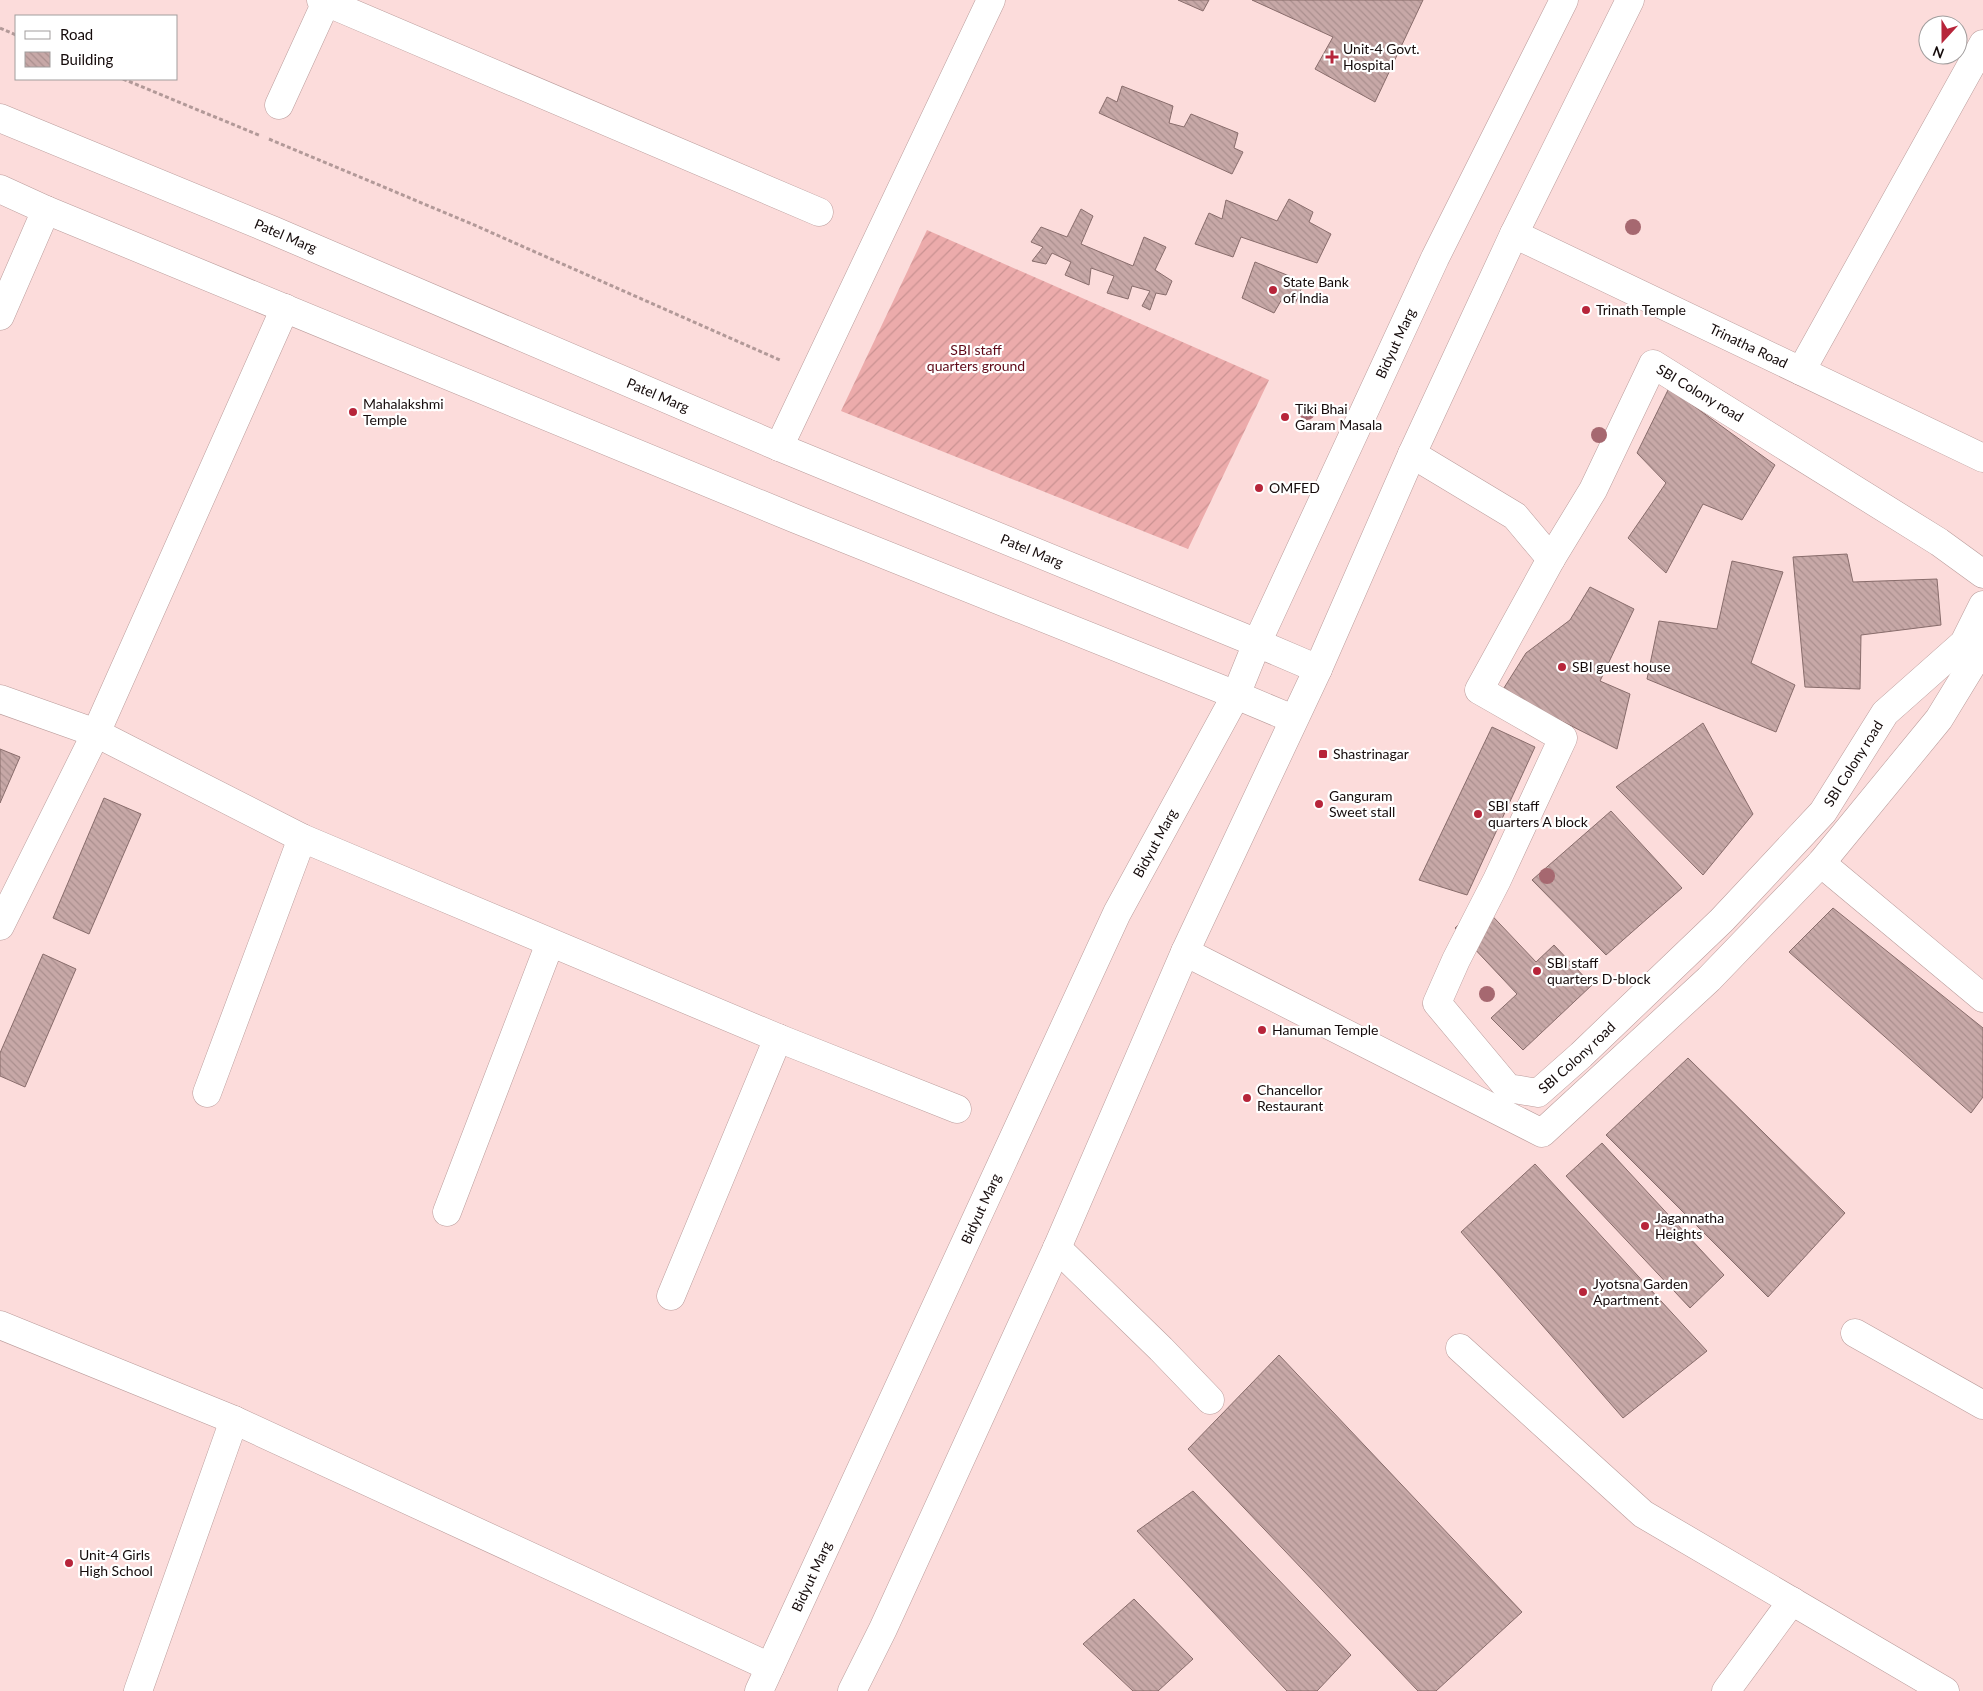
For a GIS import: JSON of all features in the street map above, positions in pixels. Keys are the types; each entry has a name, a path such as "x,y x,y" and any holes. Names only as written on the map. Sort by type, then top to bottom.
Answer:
{"street":[{"path":"779,446 991,0"},
{"name":"Bidyut Marg","path":"764,1679 1117,913 1236,695 1257,643 1435,258 1564,0"},
{"path":"852,1691 1057,1248 1185,952 1293,719 1318,670 1412,454 1514,234 1630,0"},
{"path":"279,105 325,1 819,212"},
{"path":"1801,371 1983,44"},
{"name":"Patel Marg","path":"0,118 272,230 779,446 1257,643 1318,670"},
{"path":"0,188 46,210 805,523 1293,719"},
{"path":"0,316 46,210"},
{"name":"Trinatha Road","path":"1514,234 1983,458"},
{"path":"0,926 96,733 285,308"},
{"name":"SBI Colony road","path":"1983,574 1931,537 1653,364 1593,490 1551,559 1479,690 1562,738 1497,880 1456,960 1437,1003 1508,1088 1538,1093 1581,1055 1722,920 1823,812 1885,713 1964,642 1983,605"},
{"path":"1412,454 1514,516 1551,559"},
{"path":"1185,952 1542,1133 1709,979 1821,862 1939,719 1983,647"},
{"path":"0,699 96,733 302,838 778,1038 957,1109"},
{"path":"207,1093 302,838"},
{"path":"1821,862 1983,998"},
{"path":"447,1212 550,943"},
{"path":"670,1296 778,1038"},
{"path":"1057,1248 1161,1348 1210,1400"},
{"path":"0,1325 234,1420 764,1679"},
{"path":"1855,1333 1983,1405"},
{"path":"1460,1348 1643,1514 1945,1691"},
{"path":"138,1691 234,1420"},
{"path":"1726,1691 1792,1601"}],"path":[{"path":"0,28 15,35"},
{"path":"125,80 472,224 812,374"}],"green space":[{"name":"SBI staff quarters ground","path":"927,230 1269,380 1188,549 841,411"}],"building":[{"path":"1178,0 1209,0 1203,11"},
{"path":"1252,0 1423,0 1375,102 1315,69 1333,37"},
{"path":"1122,86 1173,106 1169,123 1184,127 1191,114 1238,133 1234,148 1243,152 1232,174 1099,113 1107,97 1117,102"},
{"path":"1289,199 1313,212 1309,222 1331,234 1317,263 1241,237 1233,257 1195,244 1209,213 1222,219 1226,200 1277,221"},
{"path":"1081,209 1093,216 1081,244 1133,266 1144,237 1166,247 1155,270 1172,281 1166,295 1156,293 1150,310 1142,306 1150,291 1132,286 1128,299 1107,293 1114,276 1091,268 1089,285 1065,275 1071,262 1052,253 1046,264 1032,261 1043,247 1031,242 1041,227 1067,237"},
{"name":"State Bank of India","path":"1255,262 1304,282 1295,304 1282,299 1274,313 1242,298"},
{"path":"1669,388 1775,465 1742,520 1703,504 1666,573 1628,538 1666,483 1637,453"},
{"path":"1847,554 1853,582 1937,579 1941,625 1861,635 1860,689 1805,687 1793,557"},
{"path":"1732,561 1783,572 1751,663 1795,685 1776,732 1647,679 1659,621 1717,629"},
{"name":"SBI guest house","path":"1590,587 1634,609 1600,681 1630,694 1617,749 1502,691 1526,653 1570,620"},
{"path":"1703,723 1753,814 1703,875 1616,787"},
{"name":"SBI staff quarters A block","path":"1492,727 1535,747 1467,895 1419,880"},
{"path":"0,749 20,757 0,803"},
{"path":"104,798 141,814 89,934 53,918"},
{"path":"1611,811 1682,888 1606,955 1532,880"},
{"name":"SBI staff quarters D-block","path":"1481,904 1536,962 1554,945 1592,985 1523,1050 1491,1018 1517,994 1455,928"},
{"path":"1833,908 1983,1028 1983,1097 1971,1113 1789,952"},
{"path":"43,954 76,969 25,1087 0,1076 0,1053"},
{"path":"1688,1058 1845,1213 1768,1297 1606,1135"},
{"name":"Jagannatha Heights","path":"1602,1143 1724,1275 1690,1308 1566,1176"},
{"name":"Jyotsna Garden Apartment","path":"1535,1164 1707,1351 1623,1418 1461,1232"},
{"path":"1279,1355 1522,1612 1436,1691 1418,1691 1188,1449"},
{"path":"1193,1491 1351,1655 1317,1691 1287,1691 1137,1531"},
{"path":"1134,1599 1193,1659 1158,1691 1133,1691 1083,1644"}],"place":[{"name":"Unit-4 Govt. Hospital","path":"1332,57"},
{"name":"State Bank of India","path":"1273,290"},
{"name":"Trinath Temple","path":"1586,310"},
{"name":"Mahalakshmi Temple","path":"353,412"},
{"name":"Tiki Bhai Garam Masala","path":"1285,417"},
{"name":"OMFED","path":"1259,488"},
{"name":"SBI guest house","path":"1562,667"},
{"name":"Shastrinagar","path":"1323,754"},
{"name":"Ganguram Sweet stall","path":"1319,804"},
{"name":"SBI staff quarters A block","path":"1478,814"},
{"name":"SBI staff quarters D-block","path":"1537,971"},
{"name":"Hanuman Temple","path":"1262,1030"},
{"name":"Chancellor Restaurant","path":"1247,1098"},
{"name":"Jagannatha Heights","path":"1645,1226"},
{"name":"Jyotsna Garden Apartment","path":"1583,1292"},
{"name":"Unit-4 Girls High School","path":"69,1563"}]}
